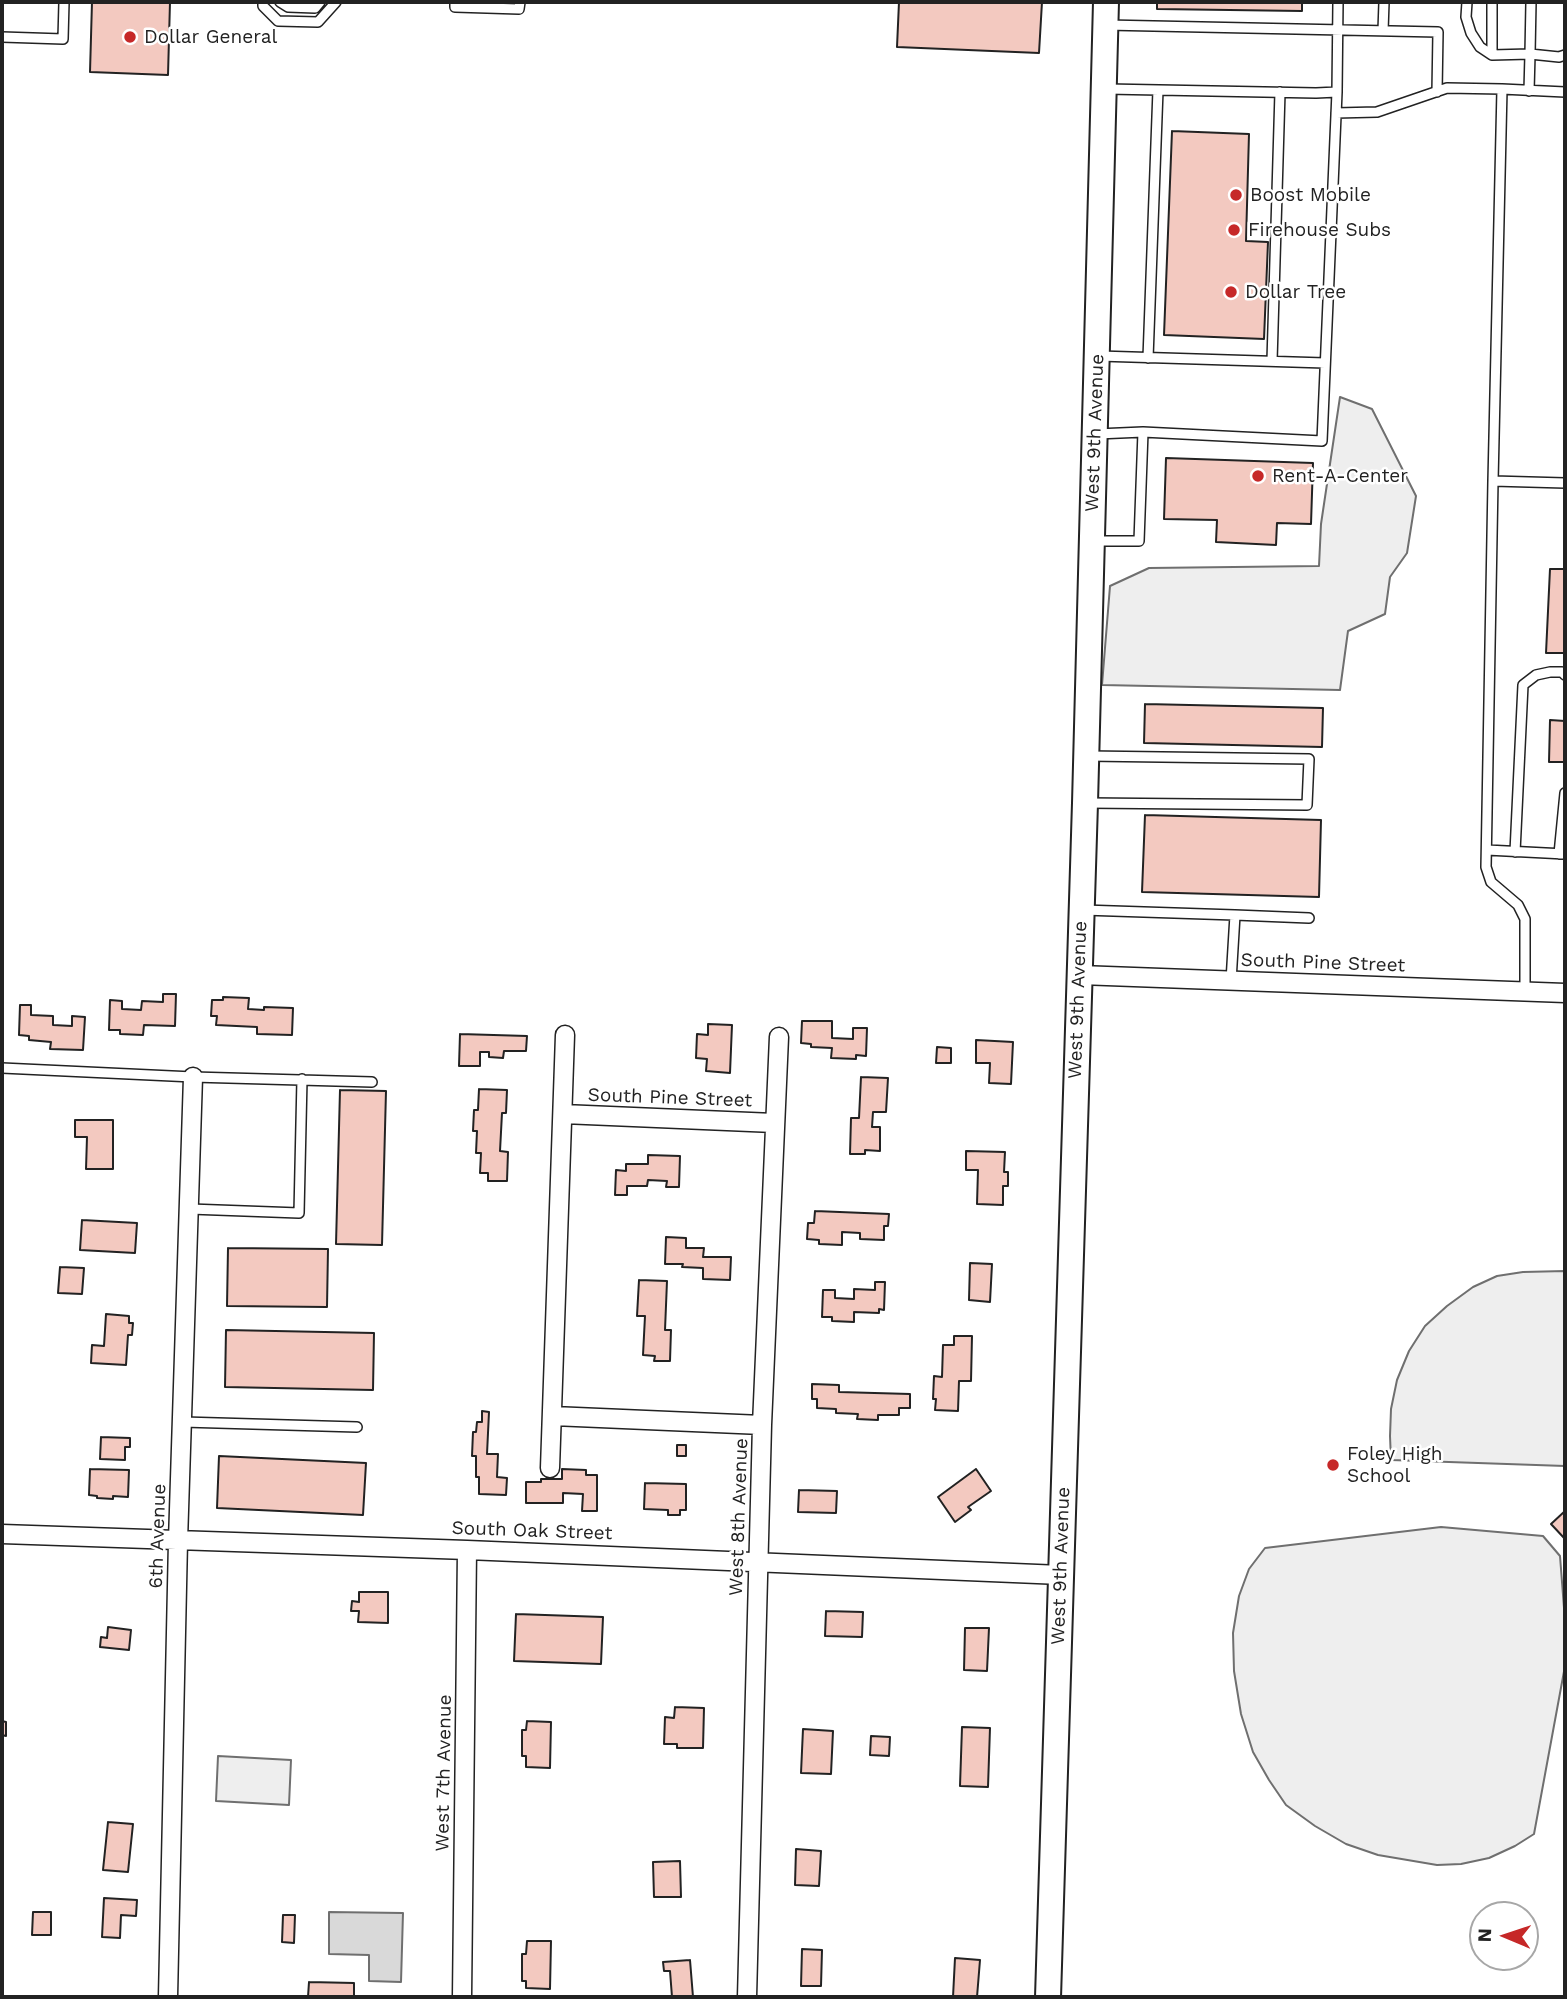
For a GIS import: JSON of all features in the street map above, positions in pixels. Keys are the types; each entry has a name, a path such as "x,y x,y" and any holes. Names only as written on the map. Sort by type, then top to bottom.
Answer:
{"street":[{"name":"West 9th Avenue","path":"1048,1997 1085,803 1105,13"},
{"name":"South Pine Street","path":"1080,975 1565,993"},
{"path":"551,1468 565,1035"},
{"name":"West 8th Avenue","path":"747,1997 762,1425 779,1037"},
{"name":"6th Avenue","path":"168,1997 178,1541 193,1077"},
{"name":"South Pine Street","path":"563,1114 774,1123"},
{"path":"553,1416 762,1425"},
{"name":"South Oak Street","path":"2,1534 1061,1575"},
{"name":"West 7th Avenue","path":"462,1997 467,1550"}],"lane":[{"path":"2,37 63,39 64,2"},
{"path":"263,2 262,6 278,21 318,22 336,2"},
{"path":"280,2 288,8 315,8 320,2"},
{"path":"455,2 455,7 520,9 520,2"},
{"path":"1095,434 1143,432 1322,440 1337,92 1338,2"},
{"path":"1383,31 1384,2"},
{"path":"1467,2 1466,17 1471,33 1480,47 1492,55 1565,55"},
{"path":"1492,55 1493,2"},
{"path":"1529,91 1531,2"},
{"path":"1105,13 1336,30 1438,32 1437,92"},
{"path":"1336,113 1377,112 1447,88 1565,92"},
{"path":"1105,89 1337,92"},
{"path":"1502,89 1486,867 1491,882 1518,905 1525,919 1525,991"},
{"path":"1148,358 1158,90"},
{"path":"1272,361 1280,92"},
{"path":"1097,356 1325,363"},
{"path":"1091,541 1139,541 1143,432"},
{"path":"1493,481 1565,483"},
{"path":"1515,852 1523,685 1536,675 1550,672 1562,672 1565,675"},
{"path":"1085,803 1307,805 1309,759 1086,756"},
{"path":"1487,850 1562,854 1565,793"},
{"path":"1081,910 1309,918"},
{"path":"1231,981 1234,915"},
{"path":"2,1068 372,1082"},
{"path":"190,1209 299,1213 302,1079"},
{"path":"183,1422 357,1427"}],"shaded area":[{"path":"1340,397 1372,409 1416,496 1407,553 1390,577 1385,614 1348,631 1340,690 1102,685 1110,586 1149,568 1319,566 1321,524"},
{"path":"1565,1271 1565,1466 1391,1460 1391,1409 1397,1380 1409,1351 1425,1326 1473,1287 1497,1276"},
{"path":"1441,1527 1543,1536 1560,1556 1565,1666 1534,1834 1489,1858 1461,1864 1437,1865 1378,1855 1346,1844 1286,1805 1253,1752 1241,1714 1234,1671 1233,1633 1239,1596 1249,1569 1265,1548"},
{"path":"218,1756 291,1760 289,1805 216,1801"},
{"path":"329,1912 403,1913 401,1982 369,1981 369,1955 329,1954"}],"building":[{"name":"Dollar General","path":"92,2 170,2 168,75 90,72"},
{"path":"899,2 1042,2 1039,53 897,47"},
{"path":"1157,2 1302,2 1302,11 1157,9"},
{"path":"1172,131 1249,134 1246,241 1268,242 1264,339 1164,335"},
{"path":"1166,458 1313,463 1311,524 1277,523 1276,545 1216,542 1217,520 1164,519"},
{"path":"1550,569 1565,569 1565,653 1546,653"},
{"path":"1145,704 1323,708 1322,747 1144,743"},
{"path":"1550,720 1565,721 1565,762 1549,762"},
{"path":"1145,815 1321,820 1319,897 1142,892"},
{"path":"163,994 176,994 175,1026 144,1025 143,1035 120,1034 120,1030 109,1030 110,1000 122,1001 122,1009 141,1010 142,1001 163,1002"},
{"path":"223,997 249,998 248,1009 293,1008 292,1035 257,1034 257,1027 216,1025 217,1016 211,1016 212,1000 223,1000"},
{"path":"20,1005 31,1005 31,1015 53,1016 53,1025 72,1026 72,1016 85,1017 83,1050 50,1049 51,1042 29,1040 29,1036 19,1035"},
{"path":"802,1021 832,1021 832,1038 853,1039 853,1028 867,1028 866,1056 856,1055 856,1059 831,1058 832,1048 811,1047 811,1044 801,1043"},
{"path":"708,1024 732,1025 730,1073 706,1071 707,1059 696,1058 697,1034 708,1035"},
{"path":"460,1034 527,1036 526,1051 504,1051 503,1058 489,1057 489,1052 480,1052 480,1066 459,1066"},
{"path":"976,1040 1013,1042 1011,1084 989,1083 990,1063 976,1063"},
{"path":"937,1047 951,1048 951,1063 936,1063"},
{"path":"861,1077 888,1078 886,1112 873,1112 872,1127 880,1127 880,1151 865,1150 865,1154 850,1154 851,1118 859,1118"},
{"path":"479,1089 507,1090 506,1113 502,1113 500,1151 508,1152 507,1181 488,1181 488,1173 480,1173 481,1153 476,1153 477,1131 473,1131"},
{"path":"340,1090 386,1091 382,1245 336,1244"},
{"path":"75,1120 113,1120 113,1169 86,1169 87,1137 75,1137"},
{"path":"966,1151 1005,1152 1004,1172 1008,1172 1008,1186 1003,1186 1003,1205 977,1204 978,1170 966,1170"},
{"path":"648,1155 680,1156 679,1187 666,1187 667,1181 648,1180 647,1186 627,1186 627,1195 615,1195 616,1170 626,1171 626,1164 648,1164"},
{"path":"815,1211 889,1214 888,1226 884,1226 884,1240 860,1239 860,1233 842,1232 842,1245 819,1244 819,1240 807,1239 808,1223 814,1223"},
{"path":"82,1220 137,1223 135,1253 80,1250"},
{"path":"666,1237 686,1238 686,1248 704,1248 703,1257 731,1257 730,1280 703,1279 703,1268 665,1264"},
{"path":"228,1248 328,1249 327,1307 227,1306"},
{"path":"970,1263 992,1264 990,1302 969,1300"},
{"path":"60,1267 84,1268 82,1294 58,1293"},
{"path":"639,1280 667,1281 665,1330 671,1330 670,1361 654,1361 655,1356 643,1355 645,1316 637,1316"},
{"path":"875,1282 885,1282 884,1310 879,1309 879,1313 854,1312 854,1322 832,1321 832,1317 822,1317 823,1290 835,1290 835,1298 854,1299 854,1289 875,1290"},
{"path":"106,1314 129,1316 129,1323 133,1323 132,1335 128,1335 126,1365 91,1363 92,1345 104,1346"},
{"path":"226,1330 374,1333 373,1390 225,1387"},
{"path":"954,1336 972,1336 971,1381 959,1381 958,1411 935,1410 934,1376 942,1377 943,1345 954,1345"},
{"path":"812,1384 839,1385 839,1392 910,1394 910,1408 899,1408 899,1415 878,1415 878,1420 857,1419 858,1414 836,1413 836,1409 817,1408 817,1399 812,1399"},
{"path":"482,1411 489,1412 487,1454 498,1454 497,1477 507,1478 506,1495 479,1494 476,1456 472,1456 473,1432 476,1432 477,1422 482,1422"},
{"path":"101,1437 130,1438 130,1447 125,1447 125,1460 100,1459"},
{"path":"677,1445 686,1445 686,1456 677,1456"},
{"path":"219,1456 366,1463 363,1515 217,1508"},
{"path":"90,1469 129,1470 128,1497 113,1496 113,1499 89,1495"},
{"path":"562,1469 586,1470 586,1475 597,1475 597,1511 582,1511 583,1494 563,1493 563,1503 526,1503 526,1482 562,1479"},
{"path":"976,1469 991,1491 968,1507 971,1510 955,1522 938,1497"},
{"path":"645,1483 686,1484 686,1510 680,1510 680,1515 668,1515 668,1510 644,1509"},
{"path":"799,1490 837,1491 836,1513 798,1512"},
{"path":"1565,1511 1565,1539 1551,1524"},
{"path":"359,1592 388,1592 388,1623 358,1622 359,1611 351,1611 352,1601 359,1602"},
{"path":"826,1611 863,1612 862,1637 825,1636"},
{"path":"516,1614 603,1617 601,1664 514,1661"},
{"path":"108,1627 131,1630 129,1650 100,1647 101,1637 107,1638"},
{"path":"965,1628 989,1628 987,1671 964,1670"},
{"path":"675,1707 704,1708 703,1748 677,1748 677,1744 664,1744 665,1717 674,1718"},
{"path":"2,1721 6,1722 6,1736 2,1735"},
{"path":"527,1721 551,1722 550,1768 526,1767 526,1756 522,1756 522,1730 526,1730"},
{"path":"962,1727 990,1728 988,1787 960,1786"},
{"path":"803,1729 833,1731 831,1774 801,1773"},
{"path":"871,1736 890,1737 889,1756 870,1755"},
{"path":"108,1822 133,1824 128,1872 103,1870"},
{"path":"796,1849 821,1851 819,1886 795,1885"},
{"path":"680,1861 681,1897 654,1897 653,1862"},
{"path":"104,1898 137,1900 136,1916 121,1915 120,1938 102,1937"},
{"path":"33,1912 51,1912 51,1935 32,1935"},
{"path":"283,1915 295,1915 294,1943 282,1942"},
{"path":"527,1941 551,1941 550,1989 526,1988 526,1981 522,1981 522,1954 526,1954"},
{"path":"802,1949 822,1950 821,1986 801,1986"},
{"path":"955,1958 980,1960 977,1997 953,1997"},
{"path":"690,1960 693,1997 672,1997 670,1971 664,1971 663,1962"},
{"path":"309,1982 354,1983 354,1997 308,1997"}],"place":[{"name":"Dollar General","path":"130,37"},
{"name":"Boost Mobile","path":"1236,195"},
{"name":"Firehouse Subs","path":"1234,230"},
{"name":"Dollar Tree","path":"1231,292"},
{"name":"Rent-A-Center","path":"1258,476"},
{"name":"Foley High School","path":"1333,1465"}]}
